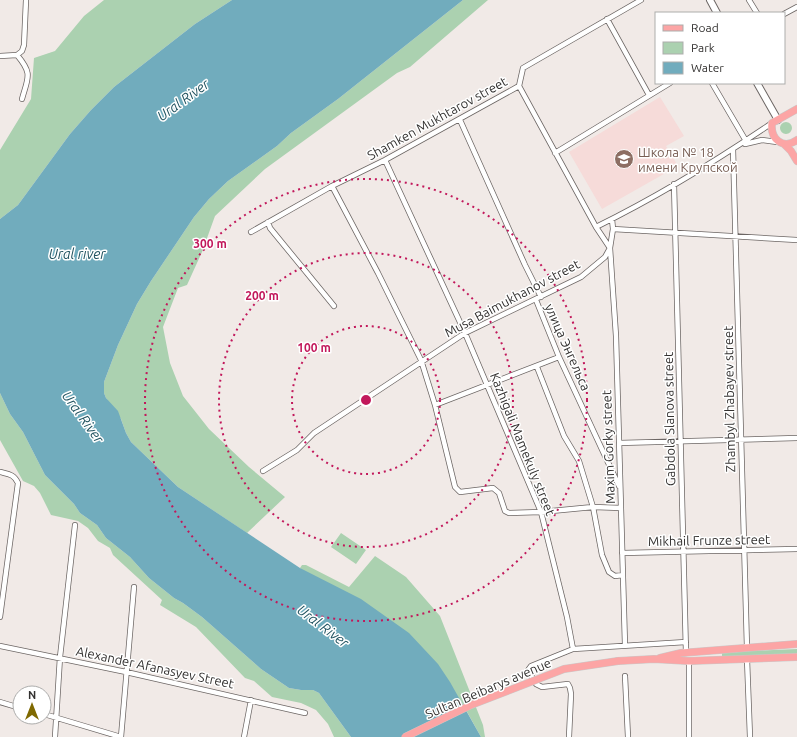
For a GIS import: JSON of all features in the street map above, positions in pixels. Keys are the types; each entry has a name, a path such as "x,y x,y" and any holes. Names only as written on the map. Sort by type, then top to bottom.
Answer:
{"main road":[{"path":"710,0 716,12"},
{"path":"757,84 775,122 772,133 791,151 797,161"},
{"path":"775,122 797,109"},
{"path":"786,115 790,114 797,118"},
{"path":"782,143 793,143 797,140"},
{"name":"Sultan Beibarys avenue","path":"654,659 686,653 797,644"},
{"name":"Sultan Beibarys avenue","path":"405,737 472,705 564,669 618,661 654,659 689,661 797,657"}],"street":[{"path":"0,56 17,56 22,51 24,46 26,0"},
{"name":"Shamken Mukhtarov street","path":"251,232 332,186 460,120 519,86 524,68 641,0"},
{"path":"749,0 756,12"},
{"path":"785,13 797,6"},
{"path":"607,19 649,96"},
{"path":"17,56 28,69 22,99"},
{"path":"555,153 668,84"},
{"path":"713,84 746,141"},
{"name":"Maxim Gorky street","path":"519,86 596,227 610,248"},
{"name":"улица Энгельса","path":"460,120 525,265 541,297"},
{"path":"596,227 674,184 775,122"},
{"path":"738,146 762,140 771,140 782,143"},
{"name":"Zhambyl Zhabayev street","path":"733,149 747,648"},
{"name":"Kazhigali Mamekuly street","path":"385,160 464,333 541,512 567,617 573,649"},
{"name":"Gabdola Slanova street","path":"674,184 686,653"},
{"path":"332,186 378,273 421,360 435,405 455,487 460,492 493,488 499,493 505,511 509,513 541,512 593,507 621,508"},
{"name":"Maxim Gorky street","path":"612,219 613,230 610,248 616,336 625,645"},
{"path":"268,222 270,228 334,306"},
{"path":"613,230 797,240"},
{"name":"Musa Baimukhanov street","path":"263,471 297,450 314,433 421,360 464,333 536,300 581,277 605,257 610,248"},
{"name":"улица Энгельса","path":"536,300 559,357 620,489"},
{"path":"435,405 537,367 559,357"},
{"path":"537,367 564,436 578,461 593,507 602,555 609,572 615,576 623,575"},
{"path":"619,443 797,438"},
{"path":"0,472 12,475 16,478 18,483 0,617"},
{"path":"55,737 60,657 75,525"},
{"name":"Mikhail Frunze street","path":"622,553 797,549"},
{"path":"52,716 121,737 134,587"},
{"path":"569,737 571,694 568,684 542,686 536,684 528,670 531,666 573,649 686,642"},
{"name":"Alexander Afanasyev Street","path":"0,646 60,657 305,713"},
{"path":"747,659 750,737"},
{"path":"689,661 689,737"},
{"path":"625,676 628,737"},
{"path":"244,737 251,700"},
{"path":"0,702 12,706"}],"shaded area":[{"name":"Школа № 18 имени Крупской","path":"660,97 684,136 666,146 678,166 602,209 569,152"}],"green space":[{"path":"104,0 232,0 195,24 114,87 70,134 18,205 0,219 0,150 31,99 34,58 55,51 84,16"},
{"path":"463,0 488,0 410,67 397,73 265,169 215,216 202,252 187,285 178,288 163,327 170,363 183,396 209,429 249,467 285,497 247,533 178,487 131,442 121,419 104,393 104,382 118,345 137,304 151,281 194,217 209,199 228,181 277,146 291,133 338,99"},
{"path":"788,122 791,123 791,133 784,134 781,133 780,126 781,123"},
{"path":"0,393 10,414 23,432 45,475 74,504 80,513 97,525 106,538 130,557 149,578 174,598 202,617 261,669 289,688 313,690 319,693 351,737 334,737 328,724 316,710 301,703 272,697 254,681 245,678 196,627 160,605 162,600 113,555 110,548 98,541 88,528 78,521 51,515 40,493 34,486 23,481 0,440"},
{"path":"341,533 366,550 356,564 331,547"},
{"path":"375,556 406,577 440,616 483,725 485,737 481,737 461,701 300,568 302,565 306,565 349,587"},
{"path":"797,649 797,654 722,657 722,652"}],"water":[{"name":"Ural river","path":"232,0 463,0 338,99 291,133 277,146 228,181 209,199 194,217 137,304 118,345 104,382 104,393 106,398 118,411 131,442 178,487 300,568 361,599 409,633 438,664 450,682 481,737 351,737 319,693 313,690 289,688 261,669 202,617 174,598 149,578 130,557 106,538 97,525 80,513 74,504 45,475 23,432 10,414 0,393 0,219 18,205 70,134 114,87 195,24"}],"place":[{"name":"Школа № 18 имени Крупской","path":"624,159"}],"water label":[{"name":"Ural River","path":"183,100"},
{"name":"Ural River","path":"83,417"},
{"name":"Ural River","path":"323,626"}]}
